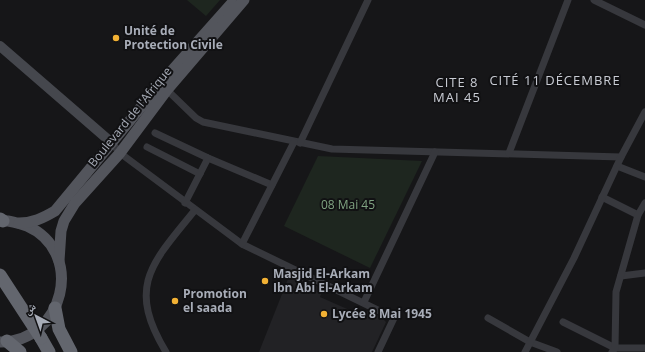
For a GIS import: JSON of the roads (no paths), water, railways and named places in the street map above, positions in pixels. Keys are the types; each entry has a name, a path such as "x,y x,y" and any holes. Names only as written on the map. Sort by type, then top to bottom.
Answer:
{"highway":[{"path":"0,275 38,344"},
{"path":"0,290 38,344 50,352"},
{"path":"55,308 59,329 71,352"},
{"path":"2,342 20,352"}],"main road":[{"name":"Boulevard de l'Afrique","path":"59,261 61,231 69,212 120,153 164,87 235,0"},
{"name":"Boulevard de l'Afrique","path":"19,223 28,223 40,219 55,211 112,143 244,0"},
{"path":"1,220 19,223 32,229 43,237 52,248 59,261 62,285 55,308 47,321 36,331 22,338 2,342"}],"street":[{"path":"242,244 272,185 297,142 368,0"},
{"path":"509,154 568,0"},
{"path":"594,0 645,25"},
{"path":"0,46 112,143 120,153 242,244 364,302 394,318 378,352"},
{"path":"164,87 196,118 203,122 332,149 621,156"},
{"path":"525,352 574,258 621,156 644,116"},
{"path":"155,133 208,158 272,185"},
{"path":"147,147 200,174"},
{"path":"364,302 435,152"},
{"path":"186,203 208,158"},
{"path":"617,166 645,177"},
{"path":"602,197 638,215"},
{"path":"614,350 616,292 638,215 645,203"},
{"path":"166,352 152,324 147,310 145,296 147,282 152,266 162,251 195,210"},
{"path":"621,276 645,273"},
{"path":"488,318 530,342 557,352"},
{"path":"563,322 614,350 645,348"}],"place":[{"name":"Unité de Protection Civile","path":"116,38"},
{"name":"Masjid El-Arkam Ibn Abi El-Arkam","path":"265,281"},
{"name":"Promotion el saada","path":"175,301"},
{"name":"Lycée 8 Mai 1945","path":"324,314"}],"district":[{"name":"CITÉ 11 DÉCEMBRE","path":"555,80"},
{"name":"CITE 8 MAI 45","path":"457,90"}],"park label":[{"name":"08 Mai 45","path":"348,205"}]}
